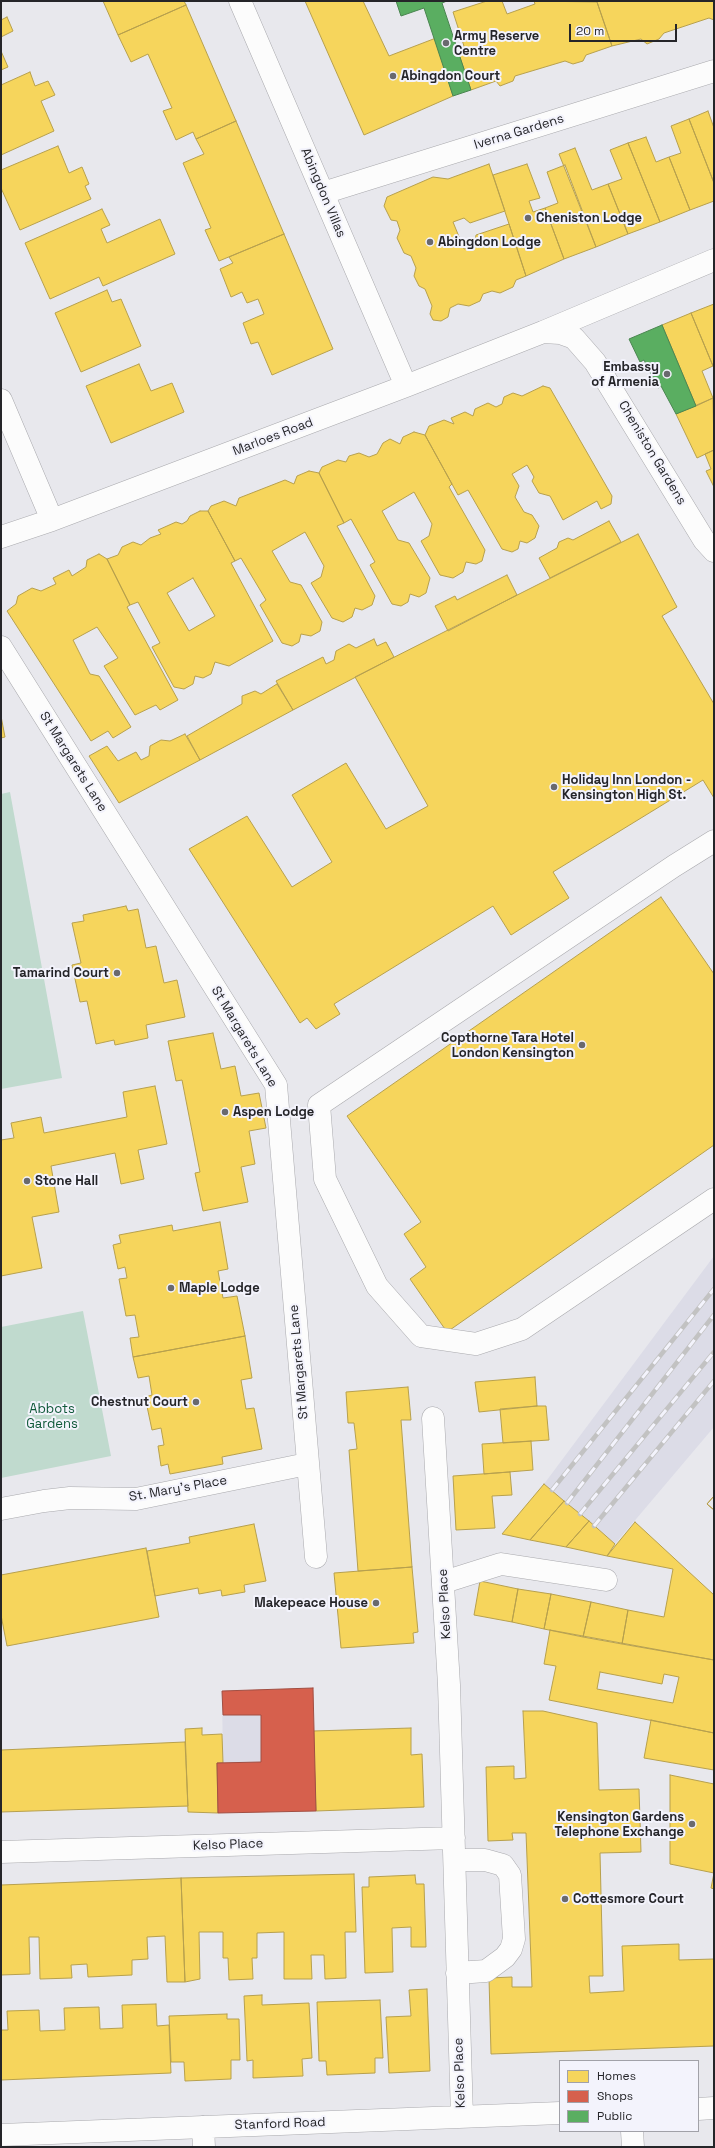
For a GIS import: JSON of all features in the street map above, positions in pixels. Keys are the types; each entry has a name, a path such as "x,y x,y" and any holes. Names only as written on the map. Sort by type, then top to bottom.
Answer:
{"street":[{"name":"Abingdon Villas","path":"240,1 406,386"},
{"name":"Iverna Gardens","path":"323,193 714,71"},
{"path":"543,332 714,260"},
{"name":"Marloes Road","path":"1,537 52,520 406,386 543,332"},
{"name":"Cheniston Gardens","path":"543,332 560,333 574,338 595,362 704,540 714,551"},
{"path":"1,400 52,520"},
{"name":"St Margarets Lane","path":"1,647 276,1085 316,1556"},
{"path":"714,841 674,866 319,1104 325,1180 377,1286 421,1336 476,1344 522,1329 714,1199"},
{"name":"Kelso Place","path":"433,1418 444,1582 455,1860 462,2117"},
{"name":"St. Mary's Place","path":"1,1509 44,1500 70,1498 136,1499 307,1464"},
{"path":"444,1582 501,1564 606,1580"},
{"name":"Kelso Place","path":"1,1852 454,1838"},
{"path":"455,1860 485,1860 503,1865 510,1875 514,1939 511,1949 505,1957 486,1971 457,1973"},
{"path":"699,2109 714,2108"},
{"name":"Stanford Road","path":"3,2139 203,2137 462,2117 559,2113"},
{"path":"632,2132 633,2147"}],"shaded area":[{"path":"714,1256 714,1427 615,1544 544,1484"},
{"path":"313,1688 313,1731 218,1813 223,1762 222,1691"}],"green space":[{"path":"10,792 62,1078 1,1089 1,794"},
{"name":"Abbots Gardens","path":"83,1311 111,1456 1,1478 1,1327"}],"building: Homes":[{"path":"103,1 184,1 186,5 118,35"},
{"name":"Abingdon Court","path":"305,1 363,1 389,56 436,38 453,96 364,135"},
{"path":"487,1 502,1 507,14 535,4 534,1 597,2 612,46 586,55 583,61 573,64 565,61 515,76 513,81 500,86 496,81 471,90 457,49 464,46 453,12"},
{"path":"714,1 714,20 709,18 664,33 659,39 647,44 641,39 612,46 597,2"},
{"path":"186,5 236,121 196,139 193,132 176,140 163,111 172,108 148,54 131,62 118,35"},
{"path":"7,17 13,31 1,37 1,20"},
{"path":"1,51 8,67 1,70"},
{"path":"30,72 35,86 48,81 55,95 41,101 54,131 1,155 1,85"},
{"path":"708,111 714,128 714,183 689,119"},
{"path":"689,119 714,183 714,201 690,210 669,157 681,153 671,126"},
{"path":"236,121 284,234 219,261 205,230 211,228 183,163 204,154 196,139"},
{"path":"646,137 656,162 669,157 690,210 660,222 628,143"},
{"path":"628,143 660,222 628,234 608,184 622,179 610,150"},
{"path":"58,146 69,173 82,167 89,184 85,186 91,199 20,230 1,188 1,170"},
{"path":"575,148 592,190 608,184 628,234 596,247 559,154"},
{"name":"Abingdon Lodge","path":"489,164 505,211 470,223 464,218 453,222 464,249 474,247 476,235 509,224 526,276 516,280 513,287 500,293 492,291 483,294 480,301 469,306 458,304 450,308 448,317 441,321 433,320 430,314 432,306 425,289 419,286 414,276 416,268 411,256 404,253 397,238 400,230 397,221 391,220 384,206 387,197 433,177 448,179"},
{"name":"Cheniston Lodge","path":"527,164 540,198 529,201 533,212 545,208 564,259 526,276 493,175"},
{"path":"565,165 596,247 564,259 545,208 558,203 547,172"},
{"path":"102,209 110,225 101,229 107,243 160,219 175,254 103,286 99,277 50,299 25,243"},
{"path":"284,234 333,349 272,375 258,342 251,344 243,323 264,314 258,299 247,303 242,292 231,297 220,269 233,263 229,257"},
{"path":"107,290 112,302 121,299 141,346 81,372 55,313"},
{"path":"714,304 714,366 713,366 691,313"},
{"path":"691,313 713,366 702,371 713,398 696,406 662,325"},
{"path":"139,364 151,391 172,383 184,412 111,443 86,386"},
{"path":"543,386 550,388 612,496 611,504 601,509 597,501 563,520 550,496 539,493 532,481 534,477 527,465 512,474 519,486 515,497 524,512 532,515 539,526 535,538 527,543 520,541 518,549 512,552 502,549 468,490 458,495 425,435 429,426 444,420 454,424 451,418 465,412 473,416 475,409 488,403 496,407 502,404 504,397 513,393 522,396"},
{"path":"713,398 714,450 697,458 676,414"},
{"path":"414,432 425,435 452,484 449,487 485,550 482,561 476,564 466,562 463,572 453,578 440,575 421,541 429,536 432,524 414,492 382,511 398,540 409,543 430,578 426,593 419,597 410,594 408,602 401,606 392,604 370,565 375,562 351,519 344,523 319,473 322,467 338,460 346,462 349,456 359,453 369,457 377,454 383,443 390,439 400,444 403,437"},
{"path":"714,450 714,487 706,471 711,469 705,454"},
{"path":"309,471 319,473 344,523 337,526 375,596 372,605 362,610 355,608 352,617 343,622 332,618 311,583 321,577 324,566 305,532 272,551 290,582 301,585 322,622 320,631 311,636 301,634 299,642 292,646 282,643 260,605 266,600 241,558 235,561 208,511 211,506 224,501 236,506 239,498 285,480 294,484 297,476"},
{"path":"200,511 208,511 235,561 231,563 273,641 229,666 215,662 211,674 203,678 195,676 193,684 184,689 174,687 152,647 160,643 138,602 130,605 107,559 118,555 122,547 133,542 141,545 150,538 161,534 158,530 176,522 182,524 187,521 190,516","holes":["193,578 215,616 189,631 167,593"]},
{"path":"609,521 621,542 550,578 539,558 557,548 559,542 568,538 573,540"},
{"name":"Holiday Inn London - Kensington High St.","path":"638,534 677,607 662,616 714,704 714,798 703,780 553,872 569,898 511,935 493,906 334,1004 340,1014 316,1029 307,1018 300,1023 189,849 247,816 292,887 332,862 292,795 346,763 386,829 428,806 355,677"},
{"path":"99,554 107,559 130,605 127,607 178,700 160,710 156,705 135,715 104,666 118,658 97,627 73,640 90,674 99,676 131,727 113,738 108,731 91,741 7,611 16,604 18,596 32,588 41,591 56,584 53,578 69,570 72,576 86,567 87,560"},
{"path":"507,575 517,595 448,631 435,606 455,596 457,600"},
{"path":"374,639 377,646 386,642 394,657 293,710 276,681 323,657 326,664 334,660 336,651 349,644 356,648"},
{"path":"277,684 293,710 200,760 187,736 242,704 242,696 255,691 261,694"},
{"path":"1,716 5,737 1,738"},
{"path":"185,734 200,760 119,803 89,756 107,746 118,761 136,752 141,760 149,756 150,746 161,740 170,741"},
{"name":"Copthorne Tara Hotel London Kensington","path":"661,897 714,974 714,1145 447,1332 410,1279 426,1267 404,1234 421,1222 347,1116"},
{"name":"Tamarind Court","path":"126,906 128,911 138,909 146,948 156,946 164,983 177,980 185,1017 146,1025 148,1038 115,1045 114,1040 96,1044 87,1001 80,1002 72,965 81,963 72,923 84,921 83,915"},
{"name":"Aspen Lodge","path":"213,1033 221,1069 235,1066 241,1096 259,1093 266,1128 249,1131 255,1164 241,1167 248,1202 203,1211 195,1173 200,1172 182,1080 176,1081 168,1041"},
{"name":"Stone Hall","path":"155,1086 167,1144 138,1150 144,1179 121,1184 115,1153 51,1166 59,1212 32,1217 42,1268 1,1276 1,1140 14,1138 11,1123 41,1117 44,1133 127,1117 123,1092"},
{"name":"Maple Lodge","path":"220,1222 228,1269 218,1271 223,1298 237,1296 245,1336 133,1357 130,1338 139,1337 135,1315 126,1316 119,1279 127,1278 125,1267 118,1269 113,1245 121,1243 119,1235 172,1225 173,1231"},
{"name":"Chestnut Court","path":"245,1336 252,1378 241,1380 246,1409 254,1408 262,1449 222,1457 223,1464 170,1474 168,1464 161,1466 158,1446 164,1445 161,1428 152,1430 145,1397 152,1395 149,1376 138,1378 133,1357"},
{"path":"535,1377 537,1406 479,1412 475,1382"},
{"path":"408,1387 411,1420 401,1420 412,1567 358,1571 349,1450 357,1449 354,1423 348,1423 346,1392"},
{"path":"546,1406 549,1440 503,1443 500,1409"},
{"path":"531,1441 533,1470 484,1474 482,1444"},
{"path":"510,1472 512,1495 492,1496 495,1528 456,1530 453,1476"},
{"path":"544,1484 564,1501 530,1540 502,1534"},
{"path":"714,1496 714,1510 707,1504"},
{"path":"714,1496 714,1510 707,1504"},
{"path":"564,1501 589,1521 566,1547 530,1540"},
{"path":"589,1521 615,1544 607,1556 566,1547"},
{"path":"635,1522 714,1595 714,1660 622,1644 628,1610 664,1617 673,1569 607,1556"},
{"path":"254,1524 266,1581 244,1585 245,1592 222,1596 221,1590 199,1594 198,1588 155,1596 147,1551 190,1543 189,1537"},
{"path":"146,1548 159,1617 7,1646 1,1615 1,1575"},
{"name":"Makepeace House","path":"412,1567 418,1632 413,1633 414,1643 341,1648 334,1573"},
{"path":"480,1581 518,1589 512,1622 474,1615"},
{"path":"518,1589 551,1594 544,1629 512,1622"},
{"path":"551,1594 591,1602 583,1637 544,1629"},
{"path":"591,1602 628,1610 622,1644 583,1637"},
{"path":"550,1630 714,1660 714,1733 549,1700 556,1666 544,1664","holes":["600,1672 662,1684 664,1674 679,1677 673,1703 597,1689"]},
{"name":"Cottesmore Court","path":"523,1711 543,1711 597,1723 599,1790 639,1789 641,1852 600,1853 603,1976 589,1976 590,1993 624,1991 622,1946 679,1944 679,1960 714,1959 714,2046 491,2054 489,1978 512,1977 512,1987 532,1987 526,1833 512,1833 513,1840 488,1841 486,1767 514,1766 514,1779 526,1778"},
{"path":"651,1720 714,1733 714,1770 644,1758"},
{"path":"202,1728 202,1735 222,1734 223,1763 217,1763 218,1813 188,1812 185,1729"},
{"path":"411,1728 411,1755 422,1754 424,1807 316,1811 313,1731"},
{"path":"185,1742 188,1806 1,1812 1,1750"},
{"name":"Kensington Gardens Telephone Exchange","path":"670,1775 714,1784 714,1873 670,1864"},
{"path":"714,1873 714,1889 711,1888"},
{"path":"354,1874 356,1932 345,1932 346,1978 325,1979 324,1955 311,1955 312,1979 284,1979 284,1932 257,1933 257,1958 252,1958 253,1979 229,1980 228,1958 223,1958 223,1932 199,1932 200,1979 185,1982 181,1878"},
{"path":"415,1875 416,1884 424,1884 426,1947 411,1947 411,1927 392,1928 393,1972 365,1973 362,1887 369,1887 369,1877"},
{"path":"181,1878 185,1982 167,1982 165,1936 147,1937 148,1959 132,1960 132,1975 88,1977 87,1964 71,1965 72,1978 40,1979 39,1937 29,1937 30,1974 1,1975 1,1885"},
{"path":"427,1989 430,2071 389,2073 386,2017 411,2016 409,1990"},
{"path":"262,1995 262,2005 309,2003 312,2058 302,2059 303,2076 253,2078 253,2060 247,2061 244,1996"},
{"path":"380,2000 383,2058 375,2058 375,2073 327,2075 326,2061 319,2061 317,2002"},
{"path":"156,2004 157,2026 169,2025 171,2073 1,2080 1,2030 8,2030 7,2011 39,2010 40,2031 65,2030 64,2008 99,2007 100,2029 123,2028 122,2005"},
{"path":"227,2014 227,2019 239,2019 240,2060 231,2060 231,2079 185,2081 184,2062 171,2062 169,2016"}],"building: Shops":[{"path":"313,1688 316,1811 218,1813 217,1763 261,1762 261,1715 223,1715 222,1691"}],"building: Public":[{"name":"Army Reserve Centre","path":"396,1 447,1 442,3 471,90 453,96 424,8 401,16"},
{"name":"Embassy of Armenia","path":"662,325 696,406 676,414 661,386 658,388 644,360 640,362 629,339"}],"railway":[{"path":"552,1490 714,1289"},
{"path":"567,1503 714,1315"},
{"path":"580,1514 714,1352"},
{"path":"594,1526 714,1381"}],"place":[{"name":"Army Reserve Centre","path":"446,43"},
{"name":"Abingdon Court","path":"393,76"},
{"name":"Cheniston Lodge","path":"528,218"},
{"name":"Abingdon Lodge","path":"430,242"},
{"name":"Embassy of Armenia","path":"667,374"},
{"name":"Holiday Inn London - Kensington High St.","path":"554,787"},
{"name":"Tamarind Court","path":"117,973"},
{"name":"Copthorne Tara Hotel London Kensington","path":"582,1045"},
{"name":"Aspen Lodge","path":"225,1112"},
{"name":"Stone Hall","path":"27,1181"},
{"name":"Maple Lodge","path":"171,1288"},
{"name":"Chestnut Court","path":"196,1402"},
{"name":"Makepeace House","path":"376,1603"},
{"name":"Kensington Gardens Telephone Exchange","path":"692,1824"},
{"name":"Cottesmore Court","path":"565,1899"}]}
